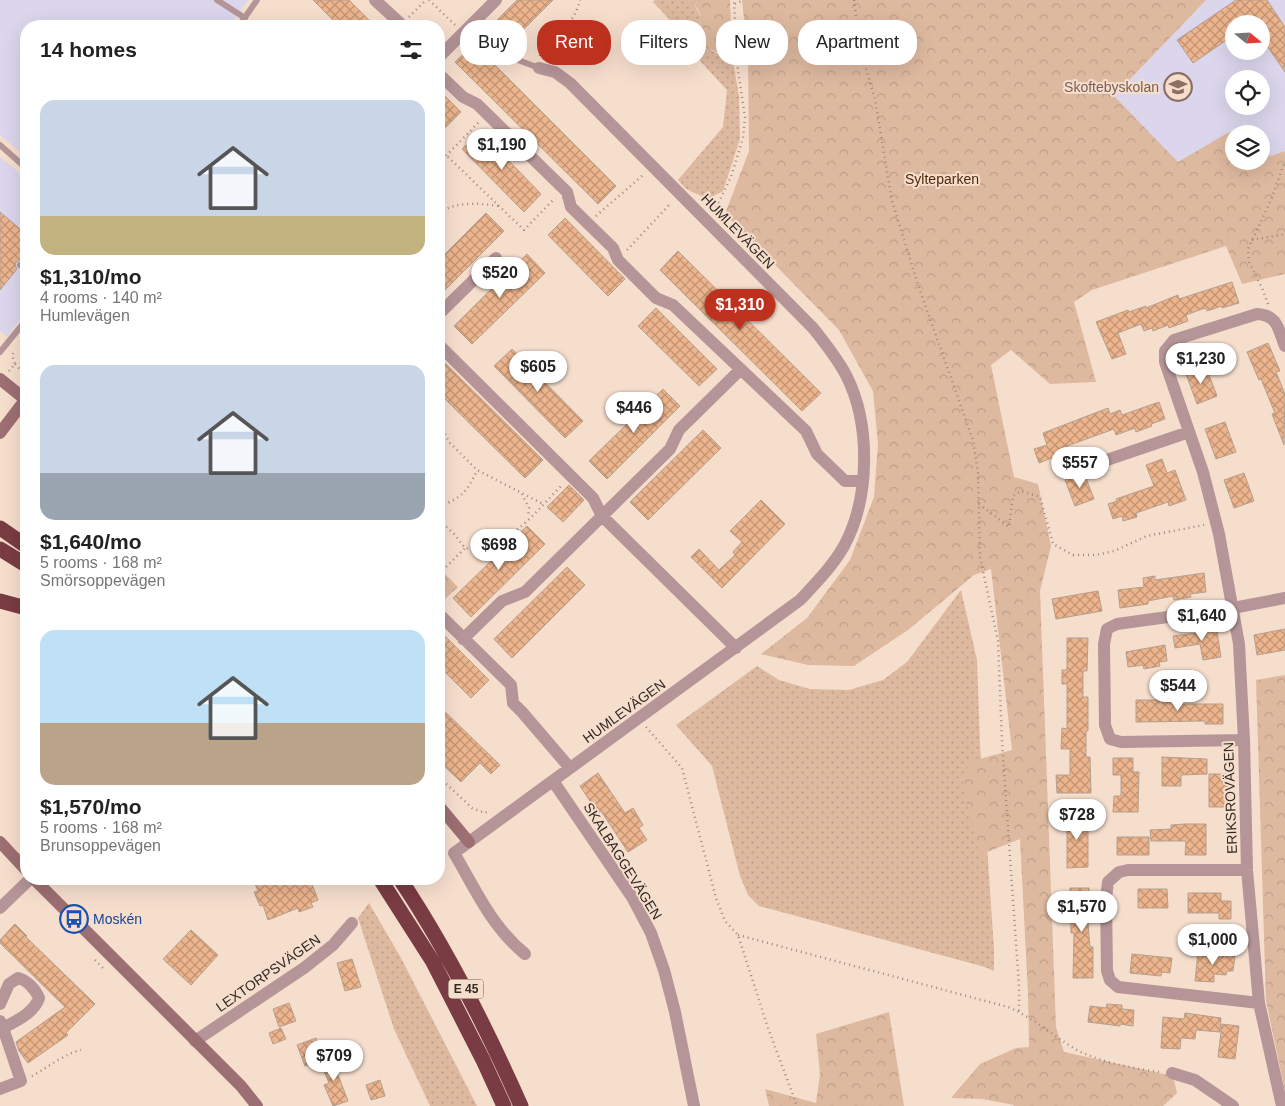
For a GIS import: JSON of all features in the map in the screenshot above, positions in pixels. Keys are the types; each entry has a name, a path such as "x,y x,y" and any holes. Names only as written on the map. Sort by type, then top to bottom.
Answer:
{"highway":[{"path":"0,528 20,542"},
{"path":"0,549 20,561"},
{"path":"0,601 20,606"},
{"name":"E 45","path":"384,885 417,935 442,978 504,1106"},
{"name":"E 45","path":"404,885 428,920 465,986 521,1106"}],"street":[{"path":"375,0 396,20"},
{"path":"476,20 496,0"},
{"path":"445,51 460,36"},
{"name":"HUMLEVÄGEN","path":"525,954 510,942 489,915 454,853 800,600 826,573 844,546 857,514 863,481 863,443 858,407 846,377 834,355 813,328 570,83 555,72 541,69"},
{"path":"445,80 462,97 477,104 488,114 567,192 571,207 613,248 618,260 656,298 673,305 806,431 817,454 845,481 863,481"},
{"path":"445,308 496,258"},
{"name":"ERIKSROVÄGEN","path":"1267,314 1257,314 1174,340 1165,351 1165,362 1203,472 1216,523 1239,644 1244,740 1247,870 1259,1003 1277,1104"},
{"path":"1267,314 1273,318 1285,346"},
{"path":"445,351 593,498 602,516 736,648"},
{"path":"463,639 502,601 525,592 670,449 679,430 740,370"},
{"path":"1,380 20,395"},
{"path":"0,433 20,408"},
{"path":"1098,463 1189,432"},
{"path":"1244,740 1121,742 1110,739 1106,725 1104,644 1106,629 1117,624 1233,608 1285,598"},
{"path":"445,620 511,685 513,703 570,768"},
{"name":"SKALBAGGEVÄGEN","path":"553,781 632,898 651,933 664,970 675,1012 694,1106"},
{"path":"445,813 469,842"},
{"path":"0,842 20,864"},
{"path":"1247,870 1128,870 1119,872 1108,882 1107,890 1107,970 1110,980 1118,987 1259,1003"},
{"path":"0,908 24,885"},
{"path":"40,885 240,1086 257,1106"},
{"name":"LEXTORPSVÄGEN","path":"195,1041 304,968 333,945 352,923"},
{"path":"0,1004 9,984 18,978 24,980 37,993 39,998 34,1008 2,1025 21,1081 0,1089"},
{"path":"1172,1073 1195,1080 1233,1106"}],"lane":[{"path":"217,0 245,18 257,0"},
{"path":"527,64 541,69"},
{"path":"0,145 20,163"},
{"path":"0,352 20,327"}],"path":[{"path":"408,20 428,0 460,28"},
{"path":"541,69 540,53 571,22 580,0"},
{"path":"709,222 731,177 743,138 745,117 736,64 734,0"},
{"path":"734,5 743,0"},
{"path":"854,0 860,48 875,99 892,201 918,286 973,440 978,473 980,557 998,641 1002,742 1019,1012"},
{"path":"488,114 446,155 524,230 563,189"},
{"path":"1267,314 1268,302 1249,262 1248,249 1272,200 1285,161"},
{"path":"588,224 641,176 651,174 657,169"},
{"path":"618,260 680,193"},
{"path":"445,210 456,205 468,203 499,206"},
{"path":"1252,240 1285,234"},
{"path":"16,350 12,355 15,364 20,369"},
{"path":"1,380 15,364"},
{"path":"445,432 449,442 478,470 543,504"},
{"path":"445,504 463,494 470,486 478,470"},
{"path":"445,526 465,548 475,549 496,543 509,537 571,476"},
{"path":"979,504 1009,527 1013,496 1021,491 1040,497 1053,544 1073,555 1096,555 1114,551 1147,536 1216,523"},
{"path":"522,493 529,508 528,518"},
{"path":"445,568 465,548"},
{"path":"639,718 682,768 716,898 725,921 738,935 768,1028 797,1106"},
{"path":"445,782 472,808 485,812 494,808"},
{"path":"738,935 1008,1007 1026,1015 1076,1049 1093,1057 1122,1066 1172,1073"},
{"path":"21,1081 62,1059 72,1051 81,1050"}],"shaded area":[{"path":"0,0 248,0 234,20 20,20 20,152 0,135"},
{"name":"Skoftebyskolan","path":"1206,0 1285,0 1285,151 1270,156 1270,125 1225,125 1225,134 1178,163 1114,96"},
{"path":"0,157 20,173 20,319 7,337 0,331"}],"green space":[{"path":"655,0 689,0 694,4 701,20 670,20 653,2"},
{"path":"689,0 730,0 731,20 716,20 716,52 706,44 706,20 701,20 695,6"},
{"name":"Sylteparken","path":"742,0 1206,0 1114,96 1178,162 1225,134 1225,170 1270,170 1270,155 1285,151 1285,274 1242,284 1226,246 1092,290 1074,302 1096,382 1050,384 1011,350 991,365 1014,477 1038,484 1051,546 1040,591 1056,1027 1064,1052 1173,1076 1177,1093 1163,1106 1013,1106 982,1099 951,1098 980,1064 1016,1048 1029,1047 1020,839 980,855 962,785 969,762 1012,750 991,569 974,575 908,630 854,666 808,665 761,654 807,618 850,560 874,497 878,444 873,391 839,330 725,214 749,151 748,65 788,65 788,20 744,20"},
{"path":"706,42 712,51 716,53 716,65 734,65 739,96 740,139 723,191 708,199 686,189 678,180 723,127 727,90 704,65 706,65"},
{"path":"445,574 458,587 445,599"},
{"path":"961,590 977,660 980,744 994,971 759,906 748,895 740,876 712,766 676,725 757,666 779,680 810,689 849,690 883,680 907,662"},
{"path":"1285,675 1285,1091 1266,1001 1256,680"},
{"path":"369,903 401,958 477,1106 430,1106 394,1029 358,918"},
{"path":"889,1012 904,1106 769,1106 765,1089 816,1103 820,1074 816,1034"}],"building":[{"path":"313,0 349,0 369,20 333,20"},
{"path":"517,0 553,0 527,26 527,20 497,20"},
{"path":"1236,0 1267,0 1285,27 1285,72 1270,50 1270,15 1225,15 1225,41 1193,63 1177,40"},
{"path":"460,57 460,65 495,65 616,186 598,204 455,62"},
{"path":"445,96 461,112 445,128"},
{"path":"480,131 541,194 524,212 462,149"},
{"path":"0,212 20,229 20,260 15,265 17,269 0,290"},
{"path":"486,213 504,231 445,290 445,254"},
{"path":"565,218 625,279 608,296 548,235"},
{"path":"678,251 821,393 802,411 660,270"},
{"path":"527,254 545,273 472,344 454,326"},
{"path":"1232,282 1239,303 1207,311 1205,308 1186,315 1188,321 1169,328 1168,325 1153,331 1152,328 1144,331 1141,324 1118,333 1126,354 1112,359 1096,322 1128,310 1129,312 1146,306 1146,308 1178,295 1179,299"},
{"path":"656,308 717,369 699,386 638,326"},
{"path":"1268,343 1280,371 1276,372 1285,394 1284,445 1272,414 1275,413 1247,352"},
{"path":"512,349 583,421 565,438 494,366"},
{"path":"445,363 543,460 525,478 445,399"},
{"path":"1206,367 1217,396 1197,404 1186,374"},
{"path":"663,389 680,406 607,479 589,461"},
{"path":"1159,402 1165,419 1151,424 1152,426 1136,432 1135,428 1116,435 1114,429 1067,446 1069,451 1039,463 1034,449 1047,445 1043,433 1108,408 1110,414 1120,410 1122,415"},
{"path":"1225,422 1236,452 1216,459 1205,429"},
{"path":"703,430 721,448 648,520 630,502"},
{"path":"1162,459 1167,473 1175,470 1186,500 1169,506 1168,502 1136,513 1137,517 1123,521 1122,516 1113,519 1108,504 1117,501 1116,499 1154,486 1146,465"},
{"path":"1084,473 1094,499 1075,506 1065,480"},
{"path":"1244,473 1254,501 1234,508 1224,480"},
{"path":"569,485 584,500 563,522 547,507"},
{"path":"761,500 785,524 722,588 691,557 699,549 719,570 735,555 733,552 742,542 730,531"},
{"path":"527,526 545,544 471,617 453,598"},
{"path":"567,567 585,585 512,658 494,639"},
{"path":"1204,573 1206,592 1190,594 1191,597 1174,600 1173,596 1148,601 1148,604 1120,608 1118,590 1144,587 1143,578 1155,576 1155,580"},
{"path":"1098,591 1102,611 1056,619 1052,599"},
{"path":"1216,625 1221,657 1203,660 1200,644 1175,648 1173,636 1198,633 1197,628"},
{"path":"1285,629 1285,650 1257,655 1254,635"},
{"path":"445,636 489,680 471,698 445,672"},
{"path":"1067,638 1088,638 1087,671 1083,671 1083,697 1088,697 1086,757 1090,757 1091,793 1057,793 1056,775 1070,775 1070,749 1061,749 1062,728 1067,729 1067,684 1062,684 1062,670 1067,670"},
{"path":"1165,645 1167,661 1159,662 1160,666 1144,669 1143,665 1128,667 1126,652"},
{"path":"1136,700 1170,700 1170,704 1223,704 1223,724 1205,724 1205,721 1136,722"},
{"path":"445,712 500,765 491,774 480,763 461,782 445,767"},
{"path":"1162,757 1207,759 1207,774 1181,775 1181,786 1162,786"},
{"path":"1113,758 1133,758 1133,772 1139,772 1138,812 1113,812 1114,796 1121,796 1121,775 1113,775"},
{"path":"598,773 625,813 633,808 643,825 639,828 647,840 628,852 601,811 598,813 580,786"},
{"path":"1209,774 1227,774 1229,807 1209,807"},
{"path":"1067,815 1088,815 1088,867 1067,868"},
{"path":"1206,824 1206,855 1185,855 1186,841 1151,841 1150,830 1171,829 1171,825"},
{"path":"1117,837 1149,837 1149,855 1117,855"},
{"path":"256,885 312,885 318,900 311,903 313,907 299,912 298,908 268,920 263,905 260,906 254,892 258,891"},
{"path":"1070,888 1089,888 1092,922 1088,923 1090,947 1093,947 1093,978 1073,978 1074,933 1071,933"},
{"path":"1138,889 1167,889 1168,908 1138,908"},
{"path":"1188,893 1221,893 1221,901 1231,901 1231,919 1219,919 1219,913 1188,913"},
{"path":"15,924 95,1004 66,1033 68,1035 28,1063 19,1051 16,1042 65,1007 0,943 0,940"},
{"path":"191,930 218,955 191,985 163,959"},
{"path":"1198,952 1235,956 1233,971 1227,971 1226,975 1214,974 1214,982 1195,981"},
{"path":"1132,954 1172,958 1170,973 1162,972 1161,976 1130,973"},
{"path":"352,959 361,987 345,991 337,963"},
{"path":"289,1003 296,1021 279,1027 273,1009"},
{"path":"1107,1004 1122,1005 1122,1009 1134,1010 1133,1026 1088,1022 1090,1006 1106,1008"},
{"path":"1185,1013 1221,1018 1220,1032 1196,1030 1195,1039 1181,1038 1180,1049 1161,1048 1163,1017 1184,1019"},
{"path":"1222,1024 1239,1026 1235,1059 1218,1057"},
{"path":"281,1028 286,1039 273,1044 269,1033"},
{"path":"316,1038 324,1059 305,1066 297,1045"},
{"path":"334,1056 338,1066 335,1067 348,1101 333,1106 324,1085 329,1083 320,1062"},
{"path":"380,1080 385,1096 371,1100 366,1085"}],"place":[{"name":"Skoftebyskolan","path":"1178,87"},
{"name":"Moskén","path":"74,919"}]}
